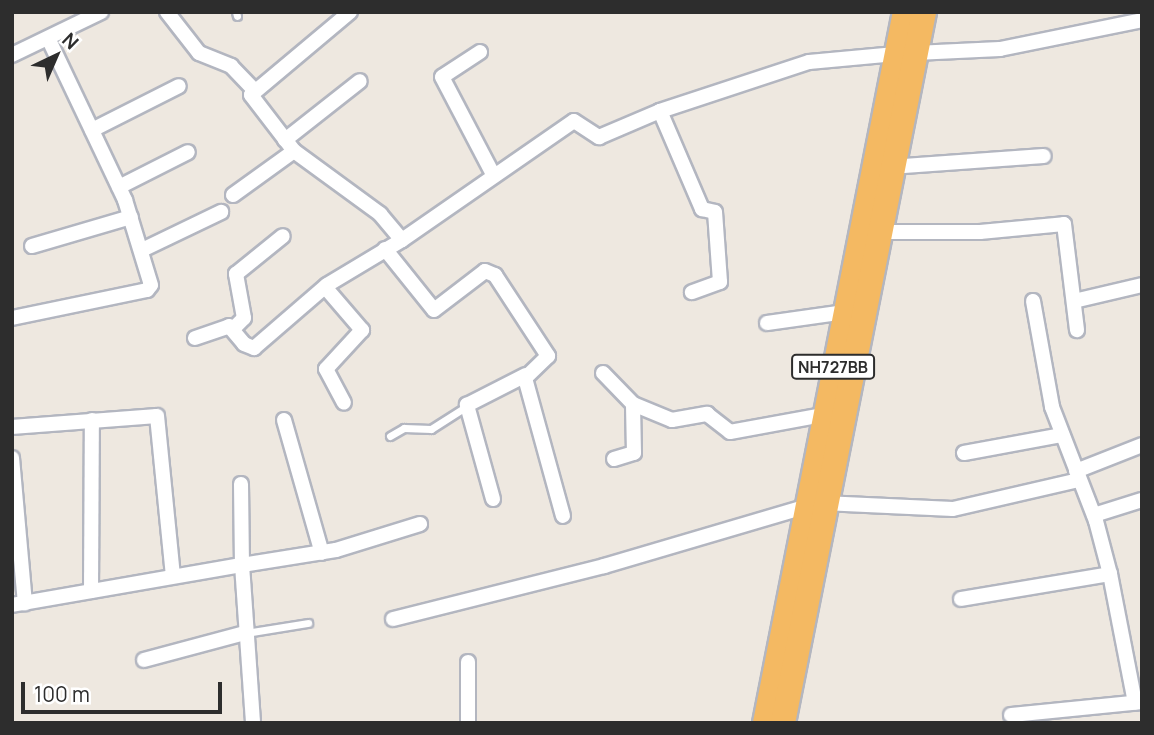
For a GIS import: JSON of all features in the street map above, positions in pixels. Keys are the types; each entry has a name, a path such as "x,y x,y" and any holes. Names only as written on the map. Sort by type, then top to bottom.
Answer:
{"highway":[{"name":"NH727BB","path":"765,723 890,167 905,54 905,12"},
{"name":"NH727BB","path":"783,723 814,505 823,415 905,54 924,12"}],"street":[{"path":"12,55 102,12"},
{"path":"167,12 200,53 232,66 253,89"},
{"path":"350,12 253,89 252,98 290,146 380,214 402,240"},
{"path":"234,328 244,344 254,348 325,287 402,240 493,174 574,121 582,122 599,137 660,111 809,62 1011,47 1142,20"},
{"path":"12,318 150,289 142,250 119,187 48,38"},
{"path":"480,52 442,77 493,174"},
{"path":"233,195 360,81"},
{"path":"92,130 179,86"},
{"path":"660,111 702,209 715,212 720,282 692,292"},
{"path":"119,187 188,152"},
{"path":"890,167 1044,156"},
{"path":"142,250 221,212"},
{"path":"32,246 131,217"},
{"path":"877,232 980,232 1064,224 1077,330"},
{"path":"195,338 234,328 244,318 236,274 283,236"},
{"path":"385,249 434,310 491,271 548,356 526,374 467,405 493,499"},
{"path":"1074,301 1142,285"},
{"path":"325,287 362,330 326,369 344,402"},
{"path":"1011,715 1138,703 1110,574 1094,515 1052,407 1033,301"},
{"path":"767,323 845,312"},
{"path":"603,373 633,404 672,420 707,414 730,432 823,415"},
{"path":"526,374 562,516"},
{"path":"614,459 634,453 633,404"},
{"path":"12,427 153,415 159,419 173,575"},
{"path":"92,419 92,591"},
{"path":"284,420 322,553"},
{"path":"964,453 1062,435"},
{"path":"393,619 604,566 814,505 953,509 1078,475 1142,445"},
{"path":"12,458 18,604 173,575 322,553 420,524"},
{"path":"241,484 242,565 253,723"},
{"path":"1094,515 1142,500"},
{"path":"961,599 1110,574"},
{"path":"144,660 246,633"},
{"path":"468,662 468,723"}],"lane":[{"path":"390,436 404,428 431,429 467,405"},
{"path":"246,633 308,623"}]}
